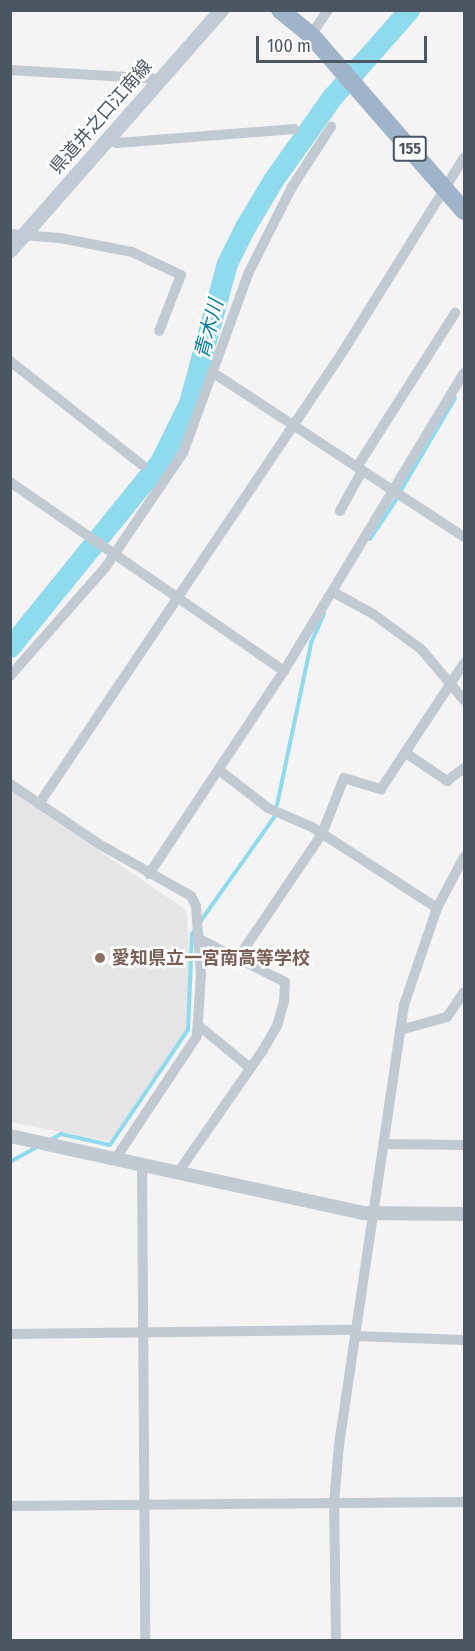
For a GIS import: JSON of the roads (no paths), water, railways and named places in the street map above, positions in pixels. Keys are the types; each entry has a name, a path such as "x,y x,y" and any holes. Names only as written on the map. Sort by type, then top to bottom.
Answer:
{"highway":[{"name":"155","path":"280,10 311,35 465,212"}],"main road":[{"name":"県道井之口江南線","path":"10,250 18,234 108,139 221,10"}],"street":[{"path":"311,35 328,10"},
{"path":"10,70 160,79"},
{"path":"10,676 114,555 183,453 215,374 249,272 292,187 331,127"},
{"path":"108,139 117,143 294,129"},
{"path":"39,804 179,600 465,158"},
{"path":"18,234 132,252 181,275 159,331"},
{"path":"340,511 359,469 455,313"},
{"path":"10,361 142,465"},
{"path":"149,874 284,671 395,492 465,373"},
{"path":"215,374 465,537"},
{"path":"10,482 284,671"},
{"path":"333,592 373,614 421,650 451,687 465,700"},
{"path":"238,958 322,834 344,778 381,789 465,663"},
{"path":"406,753 447,781 465,768"},
{"path":"219,770 268,808 322,834 437,908"},
{"path":"10,784 149,874 191,896 199,939 201,975 197,1036 116,1158"},
{"path":"336,1641 334,1504 356,1333 376,1214 404,1005 437,908 460,877 465,857"},
{"path":"179,1171 277,1026 285,982 199,939"},
{"path":"400,1030 447,1017 465,992"},
{"path":"198,1025 250,1068"},
{"path":"10,1136 376,1214 465,1214"},
{"path":"384,1144 465,1145"},
{"path":"142,1163 145,1641"},
{"path":"10,1334 356,1333 465,1340"},
{"path":"10,1506 465,1502"}],"waterway":[{"name":"青木川","path":"10,647 160,462 189,403 227,263 245,227 273,180 332,97 409,10"},
{"path":"400,492 455,398"},
{"path":"370,539 396,500"},
{"path":"277,805 311,643 324,614"},
{"path":"200,922 275,816"},
{"path":"50,1140 61,1134 110,1145 188,1030 192,934 196,928"},
{"path":"10,1162 39,1146"}],"place":[{"name":"愛知県立一宮南高等学校","path":"100,958"}]}
